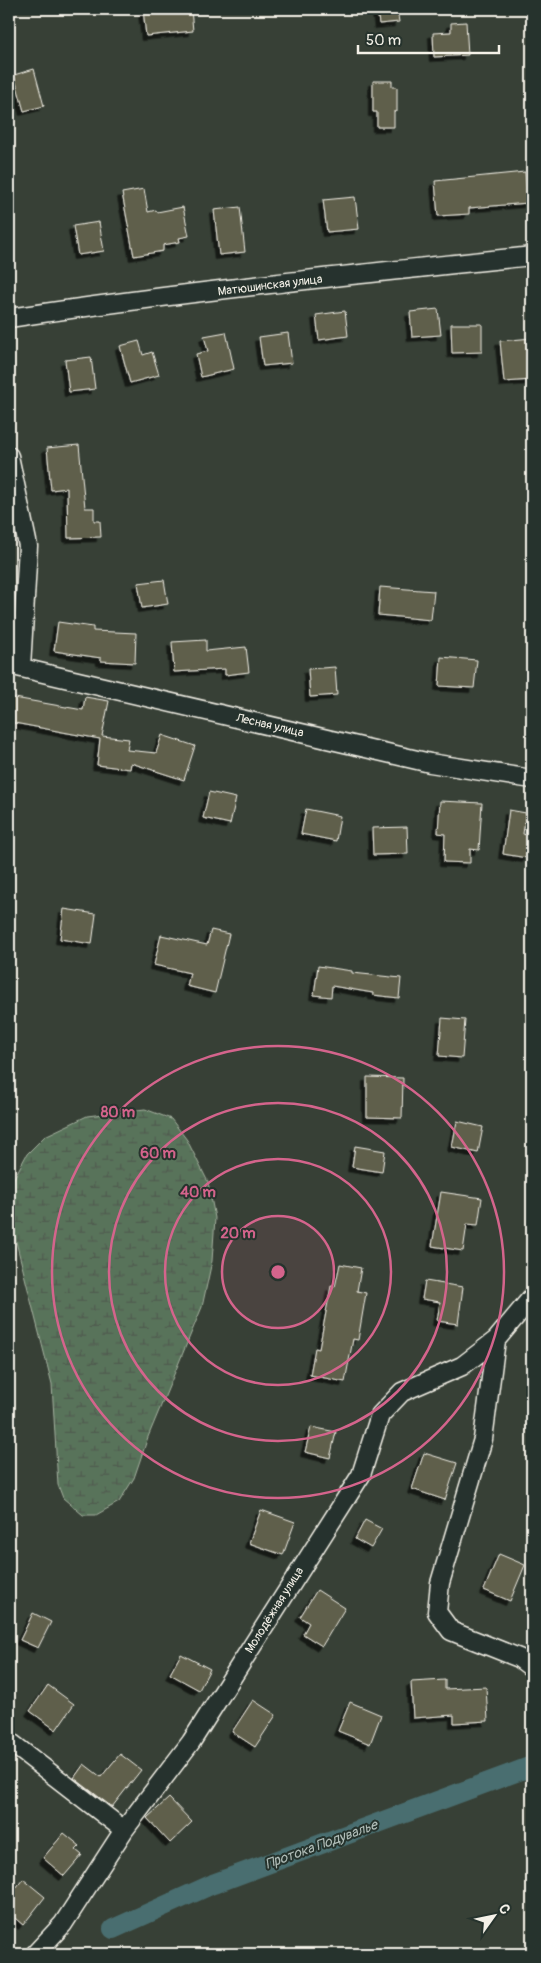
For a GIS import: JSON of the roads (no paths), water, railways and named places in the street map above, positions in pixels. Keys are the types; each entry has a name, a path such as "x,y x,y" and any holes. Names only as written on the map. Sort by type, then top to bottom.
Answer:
{"street":[{"name":"Матюшинская улица","path":"9,318 100,305 395,270 532,256"},
{"path":"9,456 28,546 15,666"},
{"name":"Лесная улица","path":"15,666 430,763 532,779"},
{"name":"Молодёжная улица","path":"35,1954 63,1924 124,1830 191,1742 360,1475 380,1415 402,1392 462,1366 496,1340 532,1297"},
{"path":"496,1340 483,1439 440,1583 437,1612 451,1631 519,1658 532,1668"},
{"path":"9,1742 124,1830"}],"waterway":[{"name":"Протока Подувалье","path":"113,1929 213,1884 532,1766"}]}
